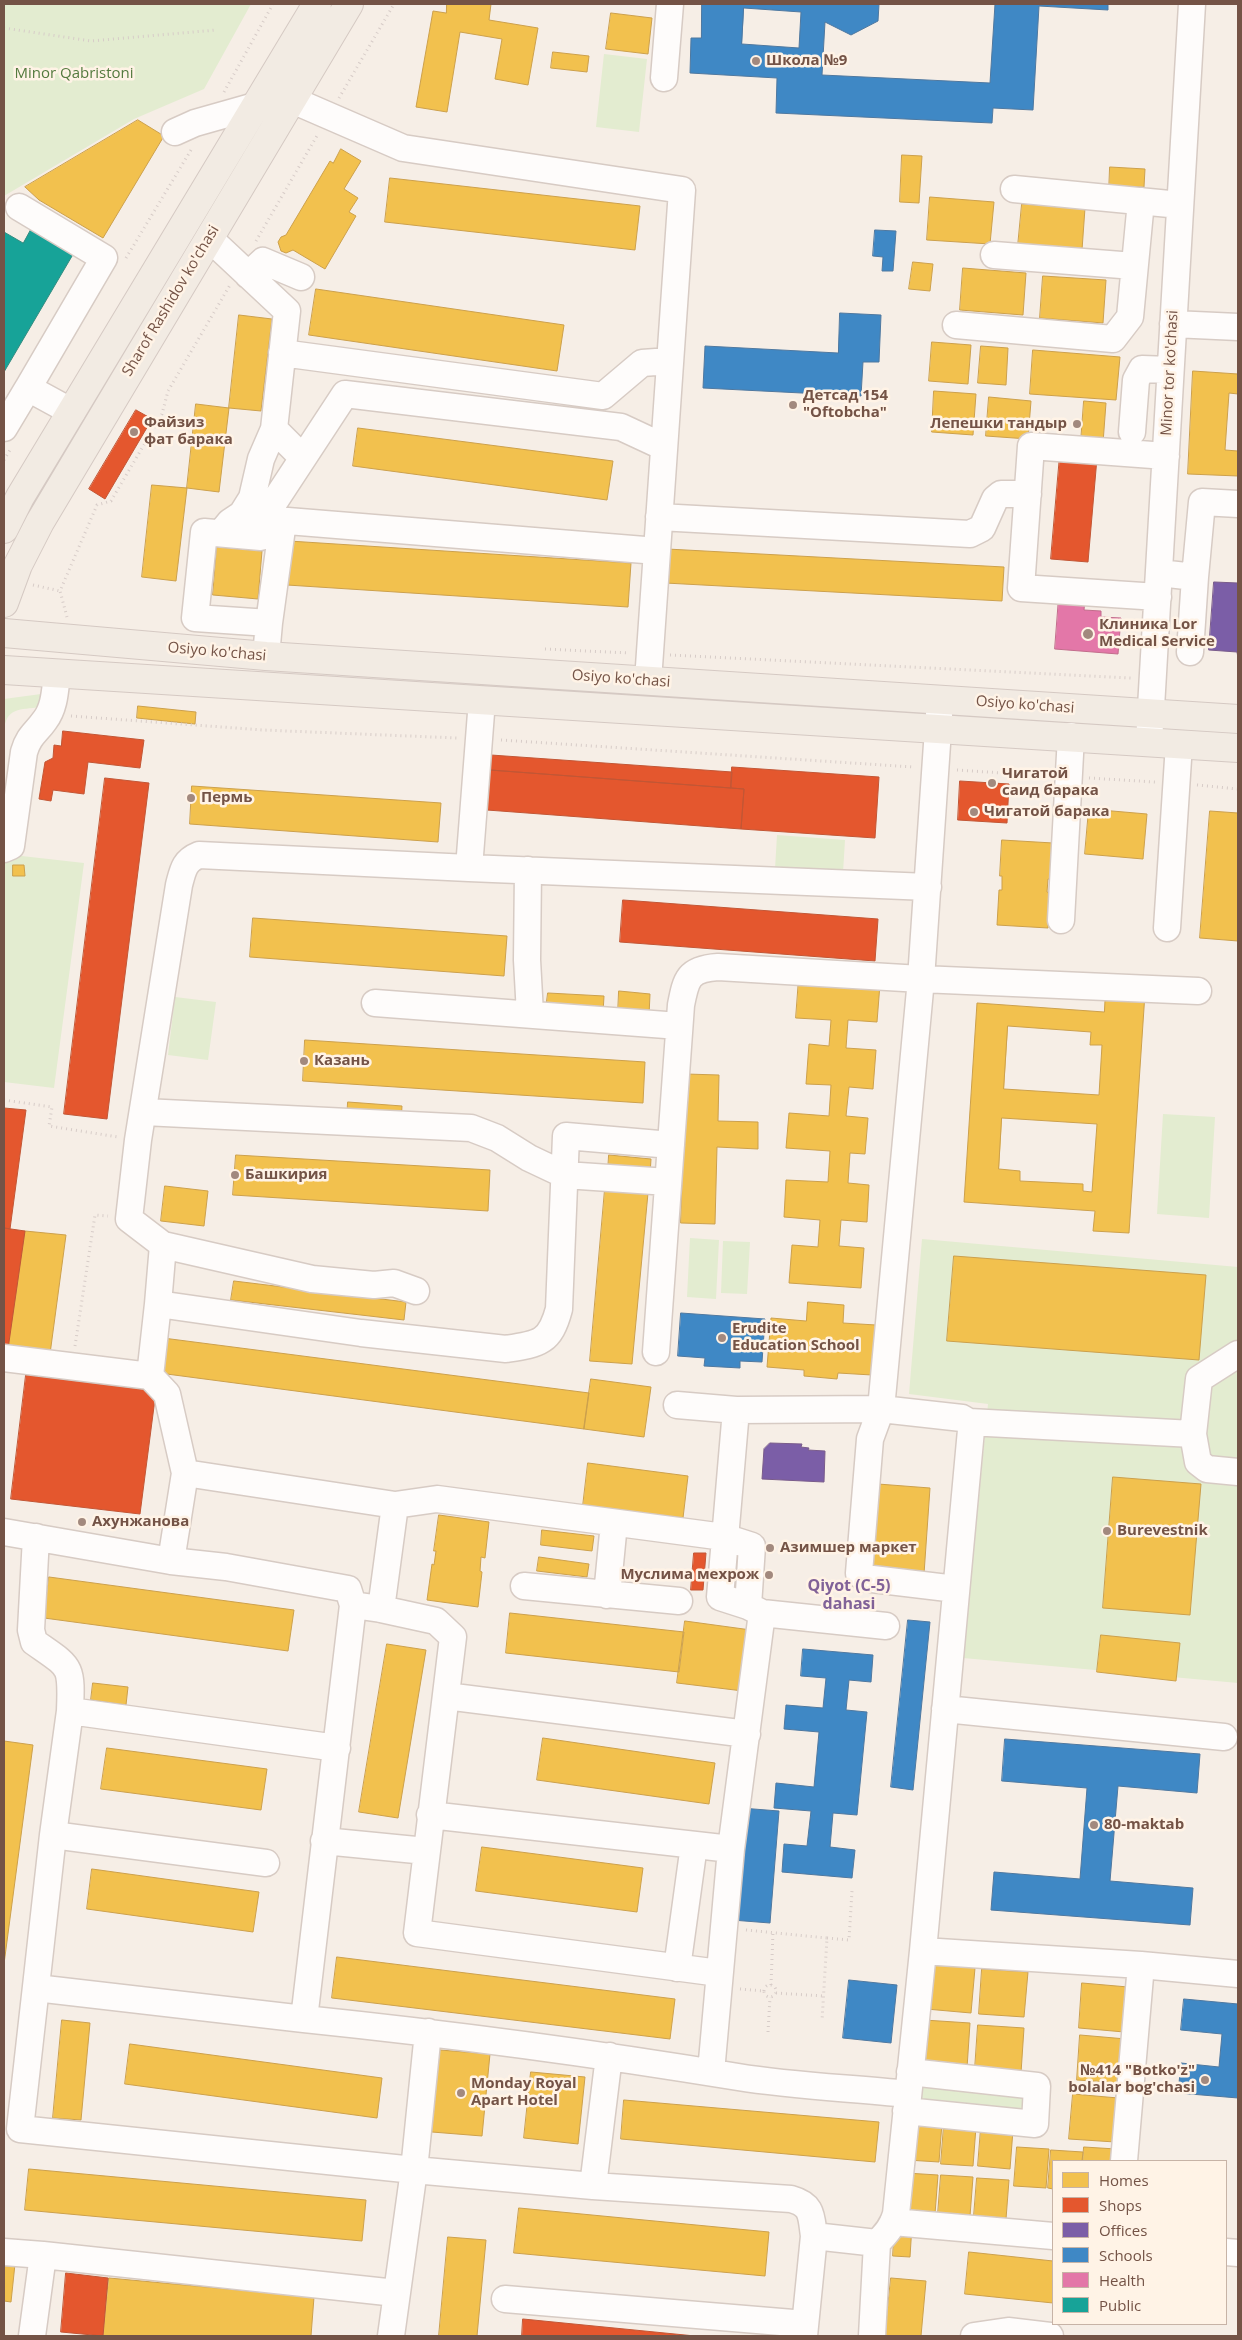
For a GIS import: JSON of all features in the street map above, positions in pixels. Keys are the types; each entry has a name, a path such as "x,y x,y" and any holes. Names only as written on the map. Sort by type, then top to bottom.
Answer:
{"main road":[{"name":"Sharof Rashidov ko'chasi","path":"4,529 20,497 317,4"},
{"name":"Sharof Rashidov ko'chasi","path":"4,603 18,565 40,522 290,99 349,4"},
{"name":"Osiyo ko'chasi","path":"4,633 266,656 1238,719"},
{"name":"Osiyo ko'chasi","path":"4,670 1238,748"}],"street":[{"path":"664,78 670,4"},
{"name":"Minor tor ko'chasi","path":"1149,742 1192,4"},
{"path":"290,99 403,148 682,190 648,681"},
{"path":"184,140 209,119 255,106"},
{"path":"1014,189 1180,204"},
{"path":"956,325 1113,339 1130,317 1140,201"},
{"path":"9,436 28,388 104,258 19,208"},
{"path":"209,238 287,311 274,429 261,459 252,498 242,514 230,522 221,533"},
{"path":"994,255 1134,266"},
{"path":"244,271 262,261 301,276"},
{"path":"1173,324 1238,327"},
{"path":"282,353 603,396 642,362 670,361"},
{"path":"1132,432 1136,380 1142,369 1170,370"},
{"path":"28,388 72,412"},
{"path":"269,623 195,618 204,532 261,537 273,520 303,458 345,394 621,427 664,447"},
{"path":"274,429 303,458"},
{"path":"1166,456 1031,446 1021,588 1158,585 1195,577"},
{"path":"659,517 970,534 982,528 995,499 1001,494 1028,494"},
{"path":"1190,652 1202,502 1238,504"},
{"path":"273,520 657,551"},
{"path":"266,656 273,520"},
{"path":"4,849 11,846 28,738 48,715 52,707 57,674"},
{"path":"469,868 482,700"},
{"path":"940,700 928,887 881,1410 870,1439 860,1573 864,1578 956,1589"},
{"path":"1061,920 1071,736"},
{"path":"1167,928 1179,744"},
{"path":"416,1291 394,1283 374,1285 312,1280 162,1245 128,1219 138,1140 179,884 184,865 190,859 199,855 928,887"},
{"path":"528,870 527,960 530,1014"},
{"path":"656,1352 680,1026 685,983 693,973 702,968 718,966 920,979 1198,991"},
{"path":"375,1003 680,1026"},
{"path":"144,1112 471,1128 497,1138 528,1158 565,1174 668,1182"},
{"path":"158,1304 361,1333 506,1349 528,1346 546,1338 554,1328 559,1309 566,1136 671,1145"},
{"path":"150,1376 162,1245"},
{"path":"1238,1354 1199,1379 1193,1434 1198,1462 1207,1469 1238,1472"},
{"path":"4,1358 150,1376 167,1394 185,1473 171,1561"},
{"path":"677,1405 736,1410 881,1410 962,1418 968,1422 1193,1434"},
{"path":"724,1537 736,1410"},
{"path":"872,2336 877,2243 894,2222 923,1951 970,1430 968,1422"},
{"path":"185,1473 395,1505 437,1499 724,1537 752,1546 755,1609 747,1734 731,1849 711,2072"},
{"path":"382,1609 395,1505"},
{"path":"607,1595 614,1523"},
{"path":"4,1532 171,1561 226,1567 348,1589 353,1605 304,2019"},
{"path":"36,1537 31,1630 34,1642 67,1665 71,1682 70,1711 53,1835 20,2129 414,2170 593,2186 791,2199 802,2202 811,2211 814,2236 805,2330 504,2299"},
{"path":"524,1586 679,1601"},
{"path":"353,1605 382,1609 436,1621 453,1637 417,1933 719,1973"},
{"path":"755,1609 886,1626"},
{"path":"446,1696 747,1734"},
{"path":"945,1709 1224,1737"},
{"path":"70,1711 337,1748"},
{"path":"430,1815 731,1849"},
{"path":"53,1835 266,1863"},
{"path":"324,1841 426,1851"},
{"path":"676,1968 694,1845"},
{"path":"923,1951 1141,1965 1238,1974"},
{"path":"1124,2160 1141,1965"},
{"path":"36,1988 428,2032 609,2056 738,2077 908,2092"},
{"path":"391,2336 414,2170 428,2032"},
{"path":"593,2186 609,2056"},
{"path":"894,2222 1052,2236"},
{"path":"814,2236 877,2243"},
{"path":"4,2252 396,2293"},
{"path":"32,2336 43,2255"},
{"path":"974,2336 1008,2331 1050,2336"}],"path":[{"path":"209,119 273,4"},
{"path":"67,619 60,591 96,505 111,501 162,414 168,391 244,271 329,116 394,4"},
{"path":"4,28 91,41 216,30"},
{"path":"121,267 184,140"},
{"path":"4,460 9,436"},
{"path":"32,585 60,591"},
{"path":"536,649 1134,678"},
{"path":"48,715 263,730 479,739 1238,789"},
{"path":"4,1100 52,1106 50,1126 138,1140"},
{"path":"71,1366 95,1215 128,1219"},
{"path":"723,1926 848,1940 852,1891"},
{"path":"770,1985 773,1932"},
{"path":"822,2021 827,1938"},
{"path":"770,1985 776,1989 776,1993"},
{"path":"770,1985 764,1989 764,1993 770,1997"},
{"path":"770,1997 776,1993 823,1996"},
{"path":"768,2032 770,1997"}],"green space":[{"name":"Minor Qabristoni","path":"4,4 251,4 204,89 134,119 4,196"},
{"path":"604,54 647,59 639,132 596,127"},
{"path":"41,694 40,707 15,711 5,723 4,731 4,699"},
{"path":"777,835 845,840 843,873 775,869"},
{"path":"4,854 84,863 54,1088 4,1082"},
{"path":"175,997 216,1002 208,1060 168,1055"},
{"path":"1163,1114 1215,1117 1209,1218 1157,1214"},
{"path":"690,1238 719,1240 716,1299 687,1297"},
{"name":"Burevestnik","path":"922,1239 1238,1267 1238,1683 963,1658 988,1404 909,1394"},
{"path":"723,1241 750,1242 747,1294 721,1293"},
{"path":"917,2078 1033,2090 1032,2119 914,2107"}],"building: Homes":[{"path":"447,4 491,4 489,20 538,28 528,85 495,79 502,39 460,32 447,112 416,107 433,11 446,13"},
{"path":"611,13 652,18 648,54 606,49"},
{"path":"553,52 589,56 587,72 551,68"},
{"path":"138,120 164,136 103,238 39,200 25,187"},
{"path":"341,149 361,161 344,189 358,198 349,212 356,216 325,269 293,250 286,253 281,251 278,242 281,237 286,235 330,161 333,163"},
{"path":"902,155 922,156 919,203 900,202"},
{"path":"1110,167 1145,169 1144,187 1133,187 1133,194 1109,193"},
{"path":"390,178 640,206 635,250 385,222"},
{"path":"930,197 994,202 990,244 927,240"},
{"path":"1022,204 1085,208 1082,250 1018,246"},
{"path":"913,262 933,264 930,291 909,289"},
{"path":"963,268 1026,273 1023,315 960,310"},
{"path":"1043,276 1106,280 1103,323 1040,318"},
{"path":"316,289 564,325 557,371 309,335"},
{"path":"239,315 272,319 261,411 229,408"},
{"path":"932,342 971,345 968,384 929,381"},
{"path":"981,346 1008,348 1006,385 978,383"},
{"path":"1033,350 1120,357 1116,400 1030,394"},
{"path":"1193,371 1238,374 1238,394 1229,393 1225,450 1238,451 1238,476 1188,474"},
{"path":"934,391 976,394 973,435 932,432"},
{"path":"989,397 1031,401 1028,439 986,436"},
{"path":"1084,401 1106,403 1103,443 1081,442"},
{"path":"196,404 229,408 219,492 187,488"},
{"path":"358,428 613,461 607,500 353,466"},
{"path":"152,485 187,488 176,581 142,577"},
{"path":"289,541 631,563 628,607 287,585"},
{"path":"217,547 262,551 258,599 213,595"},
{"path":"667,549 1004,567 1002,601 665,583"},
{"path":"138,706 196,712 195,724 137,718"},
{"path":"192,786 441,803 438,842 190,824"},
{"path":"1089,809 1147,814 1143,859 1085,854"},
{"path":"1210,811 1238,813 1238,941 1200,938"},
{"path":"1002,840 1053,843 1051,879 1048,879 1047,892 1050,893 1048,928 997,925 999,890 1002,890 1002,876 1000,876"},
{"path":"13,865 24,865 25,876 13,876"},
{"path":"253,918 507,936 504,976 250,957"},
{"path":"799,978 880,984 877,1022 848,1020 846,1048 876,1050 873,1089 849,1087 846,1116 868,1118 865,1154 850,1153 848,1183 869,1185 867,1222 841,1220 839,1246 864,1248 861,1288 789,1283 792,1245 818,1247 820,1220 784,1217 786,1180 828,1182 830,1151 786,1148 789,1113 829,1116 831,1085 806,1084 809,1044 829,1046 831,1020 796,1018"},
{"path":"1106,990 1145,993 1129,1233 1093,1231 1095,1211 964,1202 977,1003 1104,1012","holes":["1008,1026 1091,1032 1090,1045 1102,1045 1099,1095 1004,1089","1002,1118 1097,1124 1092,1192 1083,1191 1083,1184 1020,1181 1020,1171 999,1169"]},
{"path":"619,991 650,994 649,1016 618,1014"},
{"path":"548,993 604,996 603,1013 546,1009"},
{"path":"305,1040 645,1062 643,1103 303,1081"},
{"path":"686,1074 719,1075 718,1121 758,1122 758,1149 717,1147 715,1224 681,1223"},
{"path":"348,1102 402,1106 401,1123 347,1120"},
{"path":"236,1155 490,1170 488,1211 233,1195"},
{"path":"609,1155 651,1159 650,1175 608,1172"},
{"path":"165,1186 208,1191 204,1226 161,1221"},
{"path":"605,1189 648,1193 632,1364 590,1361"},
{"path":"25,1231 66,1235 50,1354 8,1349"},
{"path":"954,1256 1206,1275 1199,1360 947,1341"},
{"path":"234,1281 406,1302 404,1320 231,1300"},
{"path":"808,1302 844,1305 843,1323 876,1325 872,1375 838,1373 837,1379 804,1376 804,1370 767,1367 771,1318 806,1321"},
{"path":"163,1338 589,1393 584,1429 159,1373"},
{"path":"591,1379 651,1387 644,1437 584,1429"},
{"path":"588,1463 688,1476 683,1518 583,1506"},
{"path":"1113,1477 1201,1484 1190,1615 1103,1608"},
{"path":"878,1484 930,1488 924,1574 871,1570"},
{"path":"439,1515 489,1522 485,1558 481,1557 480,1571 482,1572 478,1607 427,1600 432,1564 434,1565 436,1551 434,1551"},
{"path":"542,1530 594,1536 592,1551 541,1545"},
{"path":"539,1557 589,1564 587,1577 537,1571"},
{"path":"49,1577 294,1610 288,1651 44,1618"},
{"path":"510,1613 684,1632 679,1672 506,1653"},
{"path":"685,1621 751,1630 743,1691 677,1683"},
{"path":"1101,1635 1180,1643 1176,1681 1097,1672"},
{"path":"387,1644 426,1650 398,1818 359,1812"},
{"path":"93,1683 128,1687 126,1705 91,1700"},
{"path":"543,1738 715,1763 709,1804 537,1780"},
{"path":"4,1741 33,1745 4,1964"},
{"path":"107,1748 267,1769 261,1810 101,1789"},
{"path":"482,1847 643,1868 637,1912 476,1891"},
{"path":"92,1869 259,1892 253,1932 87,1909"},
{"path":"337,1957 675,1999 670,2039 332,1998"},
{"path":"929,1964 975,1968 971,2013 926,2009"},
{"path":"982,1969 1028,1972 1024,2017 979,2014"},
{"path":"1082,1983 1128,1987 1124,2032 1079,2028"},
{"path":"62,2020 90,2023 81,2120 53,2118"},
{"path":"924,2020 970,2023 967,2068 921,2065"},
{"path":"978,2025 1024,2028 1021,2073 975,2069"},
{"path":"1080,2035 1126,2039 1122,2083 1077,2080"},
{"path":"130,2044 382,2078 377,2118 125,2084"},
{"name":"Monday Royal Apart Hotel","path":"440,2050 490,2054 482,2136 432,2132"},
{"path":"531,2072 585,2077 578,2144 524,2138"},
{"path":"1073,2094 1118,2098 1115,2142 1069,2139"},
{"path":"624,2100 879,2122 875,2162 621,2139"},
{"path":"910,2121 942,2123 939,2162 907,2160"},
{"path":"944,2125 976,2127 973,2166 941,2164"},
{"path":"981,2128 1013,2130 1010,2169 978,2166"},
{"path":"1017,2147 1049,2149 1046,2188 1014,2186"},
{"path":"1084,2147 1116,2149 1115,2160 1083,2160"},
{"path":"1051,2150 1083,2152 1082,2160 1052,2160 1052,2189 1048,2188"},
{"path":"29,2169 366,2200 362,2241 25,2210"},
{"path":"906,2173 938,2175 935,2214 903,2212"},
{"path":"941,2175 973,2177 970,2216 938,2214"},
{"path":"977,2178 1009,2180 1006,2219 974,2216"},
{"path":"519,2208 769,2232 765,2276 514,2253"},
{"path":"895,2224 912,2225 910,2257 893,2256"},
{"path":"448,2237 486,2240 477,2336 439,2336"},
{"path":"969,2252 1052,2261 1052,2303 965,2294"},
{"path":"4,2263 15,2264 11,2302 4,2301"},
{"path":"109,2278 314,2297 311,2336 103,2336"},
{"path":"891,2278 926,2281 921,2336 885,2336"}],"building: Shops":[{"path":"136,410 152,419 105,499 89,489"},
{"path":"1060,455 1097,458 1088,562 1051,559"},
{"path":"63,731 144,740 140,768 88,762 84,794 53,790 51,801 39,799 45,762 53,758 54,745 61,746"},
{"path":"491,755 732,772 731,788 490,770"},
{"path":"732,767 879,777 875,838 741,829 744,789 731,788"},
{"path":"490,770 744,789 741,829 487,810"},
{"path":"105,778 149,783 107,1119 64,1114"},
{"path":"960,781 1009,784 1007,823 958,820"},
{"path":"623,900 878,919 875,961 620,942"},
{"path":"4,1108 26,1110 10,1229 4,1228"},
{"path":"4,1228 25,1231 8,1349 4,1348"},
{"path":"26,1375 156,1391 140,1514 11,1499"},
{"path":"694,1553 706,1553 703,1590 691,1590"},
{"path":"66,2273 108,2278 103,2336 61,2332"},
{"path":"523,2319 695,2336 522,2336"}],"building: Offices":[{"path":"1214,582 1238,583 1238,658 1237,652 1209,650"},
{"path":"770,1443 802,1444 801,1447 809,1448 808,1450 825,1451 824,1482 762,1479 764,1449"}],"building: Schools":[{"name":"Школа №9","path":"702,4 879,4 878,21 851,35 825,22 822,75 990,83 995,4 1108,4 1108,10 1039,6 1033,110 993,108 992,123 776,113 777,78 690,73 691,38 701,38","holes":["744,8 801,12 799,48 742,44"]},
{"path":"875,230 896,231 893,271 882,271 883,257 873,256"},
{"path":"840,313 881,315 879,362 863,362 861,396 703,388 705,346 838,353"},
{"name":"Erudite Education School","path":"681,1313 765,1319 762,1362 740,1361 740,1368 704,1366 705,1358 678,1356"},
{"path":"908,1620 930,1622 913,1790 891,1787"},
{"path":"803,1649 873,1655 871,1682 849,1680 846,1710 867,1712 857,1815 833,1813 830,1847 855,1850 852,1878 782,1872 784,1844 807,1846 811,1811 774,1808 776,1783 814,1787 819,1732 784,1729 786,1705 823,1708 826,1678 801,1676"},
{"path":"1005,1739 1200,1754 1197,1793 1118,1786 1110,1881 1193,1888 1190,1925 991,1910 994,1872 1080,1879 1087,1788 1002,1781"},
{"path":"741,1808 779,1811 770,1923 732,1920"},
{"path":"849,1980 897,1985 891,2043 843,2038"},
{"path":"1184,1999 1238,2004 1238,2098 1178,2093 1181,2063 1219,2067 1222,2034 1181,2030"}],"building: Health":[{"name":"Клиника Lor Medical Service","path":"1059,597 1085,599 1084,610 1101,611 1101,617 1121,618 1118,654 1055,649"}],"building: Public":[{"path":"33,226 75,251 4,372 4,232 23,243"}],"place":[{"name":"Школа №9","path":"756,61"},
{"name":"Детсад 154 \"Oftobcha\"","path":"793,405"},
{"name":"Лепешки тандыр","path":"1077,424"},
{"name":"Файзиз фат барака","path":"134,432"},
{"name":"Клиника Lor Medical Service","path":"1088,634"},
{"name":"Чигатой саид барака","path":"992,783"},
{"name":"Пермь","path":"191,798"},
{"name":"Чигатой барака","path":"974,812"},
{"name":"Казань","path":"304,1061"},
{"name":"Башкирия","path":"235,1175"},
{"name":"Erudite Education School","path":"722,1338"},
{"name":"Ахунжанова","path":"82,1522"},
{"name":"Burevestnik","path":"1107,1531"},
{"name":"Азимшер маркет","path":"770,1548"},
{"name":"Муслима мехрож","path":"769,1575"},
{"name":"80-maktab","path":"1094,1825"},
{"name":"№414 \"Botko'z\" bolalar bog'chasi","path":"1205,2080"},
{"name":"Monday Royal Apart Hotel","path":"461,2093"}],"district":[{"name":"Qiyot (C-5) dahasi","path":"849,1595"}]}
